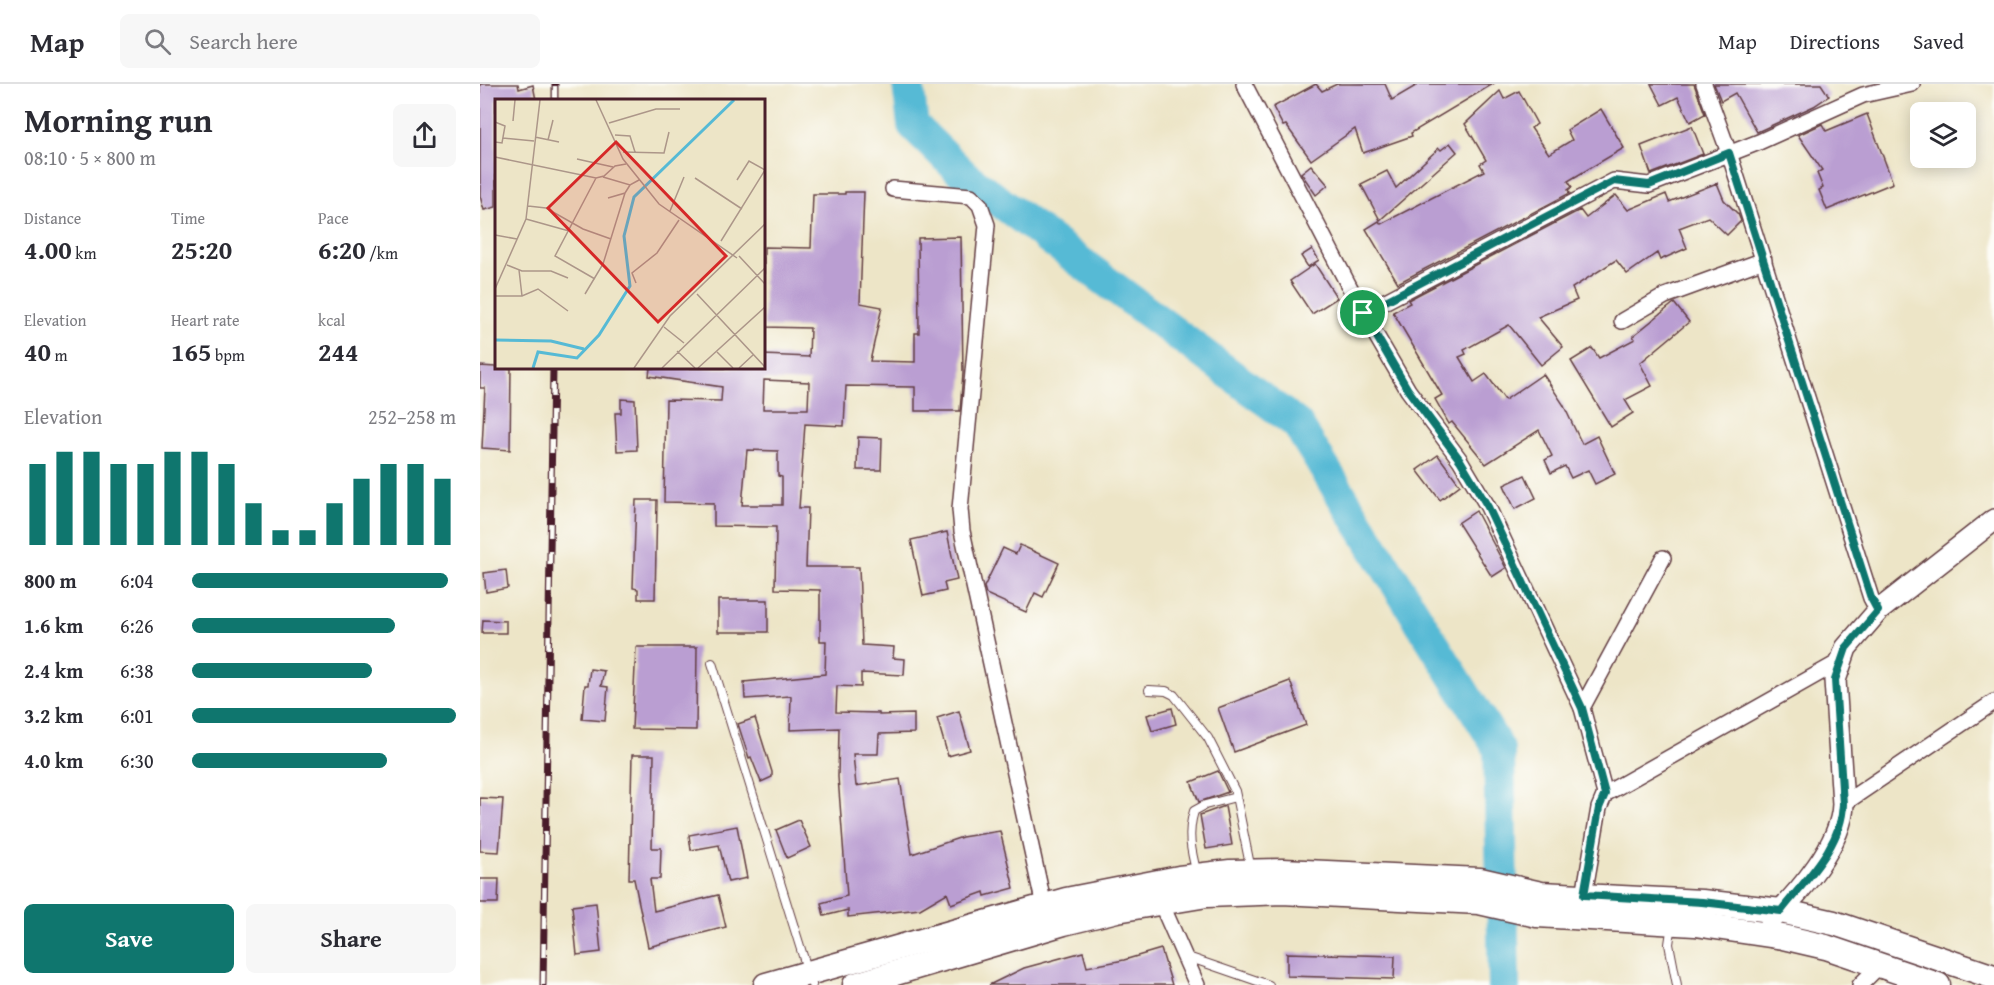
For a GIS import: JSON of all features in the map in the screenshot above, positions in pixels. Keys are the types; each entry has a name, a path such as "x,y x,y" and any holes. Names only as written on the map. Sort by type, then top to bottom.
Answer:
{"main road":[{"path":"766,985 811,979 1044,906 1131,886 1197,876 1252,882 1480,891 1539,905 1758,933 1826,947 1938,985"},
{"path":"855,985 1064,923 1206,895 1252,882"},
{"path":"1539,905 1584,895 1702,902 1781,911 1834,923 1994,977"}],"street":[{"path":"1244,84 1363,313 1408,390 1460,460 1488,507 1582,708 1605,794"},
{"path":"1704,84 1729,153 1878,611"},
{"path":"1363,313 1614,181 1649,185 1760,142 1863,95 1912,84"},
{"path":"893,189 971,196 980,205 987,225 960,509 962,531 1044,906"},
{"path":"1622,321 1665,296 1764,260"},
{"path":"1758,933 1781,911 1831,847 1840,822 1843,804 1835,680 1839,662 1846,648 1878,611 1994,520"},
{"path":"1582,708 1663,558"},
{"path":"1584,895 1599,808 1605,794 1839,662"},
{"path":"1843,804 1994,702"},
{"path":"1161,903 1197,985"},
{"path":"1860,985 1881,964"}],"lane":[{"path":"712,663 811,979"},
{"path":"1149,690 1166,691 1174,695 1208,738 1226,769 1236,797 1252,882"},
{"path":"1197,876 1190,845 1190,825 1194,811 1204,805 1236,797"},
{"path":"1672,923 1669,944 1677,985"},
{"path":"1184,955 1269,985"}],"building":[{"path":"480,84 518,84 519,89 533,85 536,99 495,99 495,207 484,210 480,196"},
{"path":"1316,84 1322,91 1337,84 1385,84 1392,100 1419,84 1493,84 1411,133 1412,136 1363,153 1355,129 1311,160 1286,125 1283,126 1273,107"},
{"path":"1651,84 1694,84 1705,114 1690,122 1678,97 1662,105"},
{"path":"1714,84 1821,84 1829,96 1814,106 1757,132 1735,93 1721,101"},
{"path":"1500,91 1504,99 1519,91 1537,124 1531,128 1549,154 1572,140 1567,130 1601,109 1624,148 1568,181 1572,187 1568,190 1570,193 1398,283 1366,229 1379,221 1381,224 1484,171 1480,164 1486,160 1465,124"},
{"path":"1867,114 1893,183 1827,210 1819,190 1823,188 1817,173 1822,170 1798,135 1822,124 1826,131"},
{"path":"1692,126 1703,154 1651,174 1641,146"},
{"path":"1450,143 1457,152 1380,220 1361,184 1387,171 1396,188 1439,148 1441,150"},
{"path":"1311,165 1328,185 1316,195 1301,173"},
{"path":"1717,183 1724,200 1738,214 1741,221 1727,235 1708,217 1679,228 1687,248 1660,260 1657,253 1627,274 1616,260 1572,288 1577,300 1538,317 1563,347 1541,365 1509,325 1464,350 1466,354 1459,357 1474,382 1486,374 1505,400 1543,374 1563,404 1582,444 1597,436 1615,474 1595,484 1588,470 1571,478 1565,466 1551,473 1545,460 1552,456 1539,430 1486,464 1452,422 1449,424 1435,399 1442,395 1393,312 1410,303 1408,300 1580,210 1586,218 1616,195 1628,210 1666,194 1669,202"},
{"path":"864,192 860,303 882,307 870,361 915,362 915,333 919,333 918,238 961,237 963,373 960,411 915,411 915,387 846,386 844,426 805,424 799,508 808,508 806,567 859,567 862,645 894,647 893,658 905,659 904,675 861,673 861,687 837,686 836,712 879,713 879,715 914,714 914,733 879,734 878,754 853,754 856,786 900,779 912,854 962,837 1000,831 1014,888 985,896 984,892 951,904 947,893 920,909 848,917 848,910 824,916 821,903 847,896 838,777 839,728 790,730 791,696 745,699 744,682 825,674 826,641 820,641 820,590 775,589 776,527 714,526 714,503 664,502 666,400 721,401 722,387 649,376 650,369 765,369 765,355 809,357 810,328 765,327 765,247 811,248 813,194","holes":["764,380 809,382 808,409 763,409","747,450 778,451 778,476 782,477 782,505 742,505"]},
{"path":"1312,249 1319,260 1308,267 1301,256"},
{"path":"1315,264 1337,298 1312,314 1290,281"},
{"path":"1674,303 1689,322 1640,363 1652,386 1625,400 1633,413 1611,427 1571,361 1592,348 1599,358 1635,339 1633,336"},
{"path":"480,366 511,369 510,450 482,448 485,388 480,388"},
{"path":"621,399 635,400 637,450 617,451 615,413 621,413"},
{"path":"858,437 882,438 881,470 857,470"},
{"path":"1438,455 1460,485 1440,500 1417,470"},
{"path":"1525,475 1536,498 1515,509 1504,485"},
{"path":"636,500 657,500 655,599 638,599 638,589 633,588"},
{"path":"1476,511 1506,568 1492,577 1458,523"},
{"path":"947,532 957,580 944,583 946,591 923,596 911,540"},
{"path":"1020,545 1059,563 1043,597 1035,593 1026,612 986,594 984,587 1003,548 1016,554"},
{"path":"506,570 508,588 486,592 484,573"},
{"path":"718,600 768,600 768,632 718,632"},
{"path":"483,620 506,621 506,633 482,633"},
{"path":"636,647 697,647 696,730 632,729"},
{"path":"590,669 604,671 601,686 608,687 605,721 582,719 585,685 588,685"},
{"path":"1290,681 1306,725 1234,752 1218,708"},
{"path":"1172,708 1176,724 1152,731 1147,715"},
{"path":"959,711 970,750 948,756 937,718"},
{"path":"755,718 772,772 772,777 761,782 751,757 749,758 738,724"},
{"path":"632,755 654,755 652,848 661,848 660,879 650,879 654,911 718,895 726,927 648,947 634,879 629,879"},
{"path":"1218,771 1228,792 1199,802 1191,782"},
{"path":"480,798 503,799 499,852 480,851"},
{"path":"1225,806 1232,845 1206,849 1200,815"},
{"path":"799,820 811,847 787,858 776,830"},
{"path":"737,826 747,878 728,882 719,845 691,850 689,835"},
{"path":"480,879 499,879 498,903 480,903"},
{"path":"596,903 601,952 577,955 572,906"},
{"path":"1161,949 1172,985 989,985 1024,968 1083,952 1087,967 1124,960"},
{"path":"1287,953 1395,956 1394,979 1287,976"}],"waterway":[{"path":"908,84 913,125 964,175 1297,424 1499,749 1504,985"}],"railway":[{"path":"555,84 555,99"},
{"path":"543,985 553,369"}],"route":[{"path":"1729,153 1871,598 1878,611 1846,648 1839,662 1835,680 1838,694 1843,804 1840,822 1831,847 1781,911 1702,902 1584,895 1599,808 1605,794 1582,708 1488,507 1460,460 1408,390 1363,313 1614,181 1649,185 1729,153"}]}
